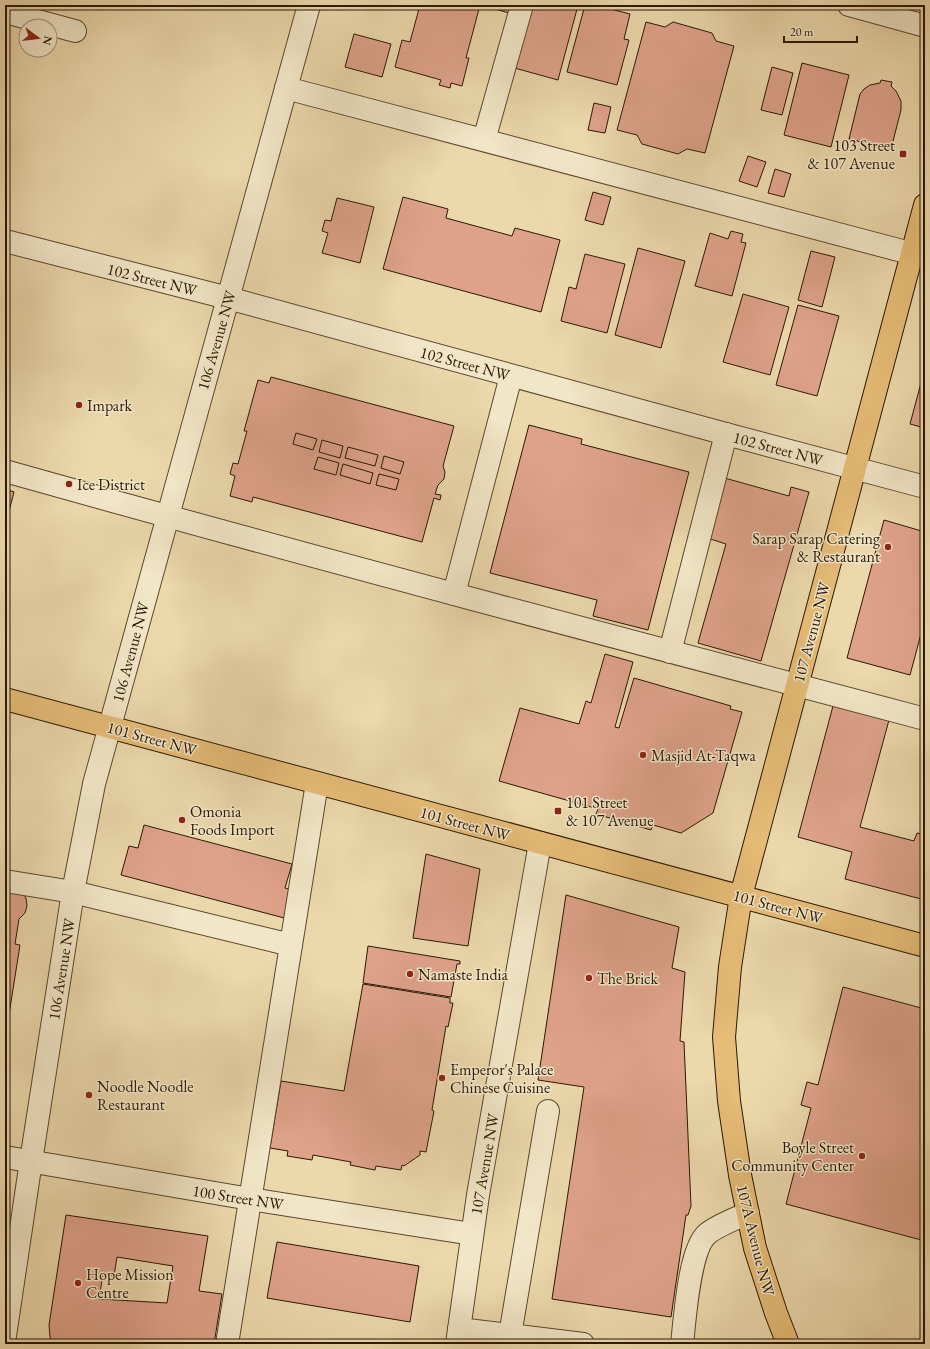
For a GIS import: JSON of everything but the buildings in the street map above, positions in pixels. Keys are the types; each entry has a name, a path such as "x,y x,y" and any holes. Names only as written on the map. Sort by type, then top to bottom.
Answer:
{"main road":[{"name":"107 Avenue NW","path":"741,896 855,468 918,256 925,205"},
{"name":"101 Street NW","path":"5,699 925,946"},
{"name":"107A Avenue NW","path":"741,896 730,967 724,1037 728,1101 740,1175 755,1248 776,1313 788,1344"}],"street":[{"name":"106 Avenue NW","path":"5,1336 73,892 94,784 309,5"},
{"path":"484,140 522,5"},
{"path":"849,5 925,26"},
{"path":"5,12 75,31"},
{"path":"286,88 918,256"},
{"name":"102 Street NW","path":"5,241 228,298 925,487"},
{"path":"454,594 512,376"},
{"path":"670,652 726,434"},
{"path":"5,470 167,516 454,594 925,719"},
{"path":"227,1344 317,783"},
{"name":"107 Avenue NW","path":"458,1337 472,1234 540,843"},
{"path":"5,881 73,892 291,944"},
{"path":"510,1335 548,1111"},
{"name":"100 Street NW","path":"5,1157 250,1199 472,1234"},
{"path":"682,1344 691,1272 694,1256 699,1243 707,1234 748,1213"},
{"path":"458,1337 510,1335 583,1344"}],"place":[{"name":"103 Street & 107 Avenue","path":"903,154"},
{"name":"Impark","path":"79,405"},
{"name":"Ice District","path":"69,484"},
{"name":"Sarap Sarap Catering & Restaurant","path":"888,547"},
{"name":"Masjid At-Taqwa","path":"643,755"},
{"name":"101 Street & 107 Avenue","path":"558,811"},
{"name":"Omonia Foods Import","path":"182,820"},
{"name":"Namaste India","path":"410,974"},
{"name":"The Brick","path":"589,978"},
{"name":"Emperor's Palace Chinese Cuisine","path":"442,1078"},
{"name":"Noodle Noodle Restaurant","path":"89,1095"},
{"name":"Boyle Street Community Center","path":"862,1156"},
{"name":"Hope Mission Centre","path":"78,1283"}]}
